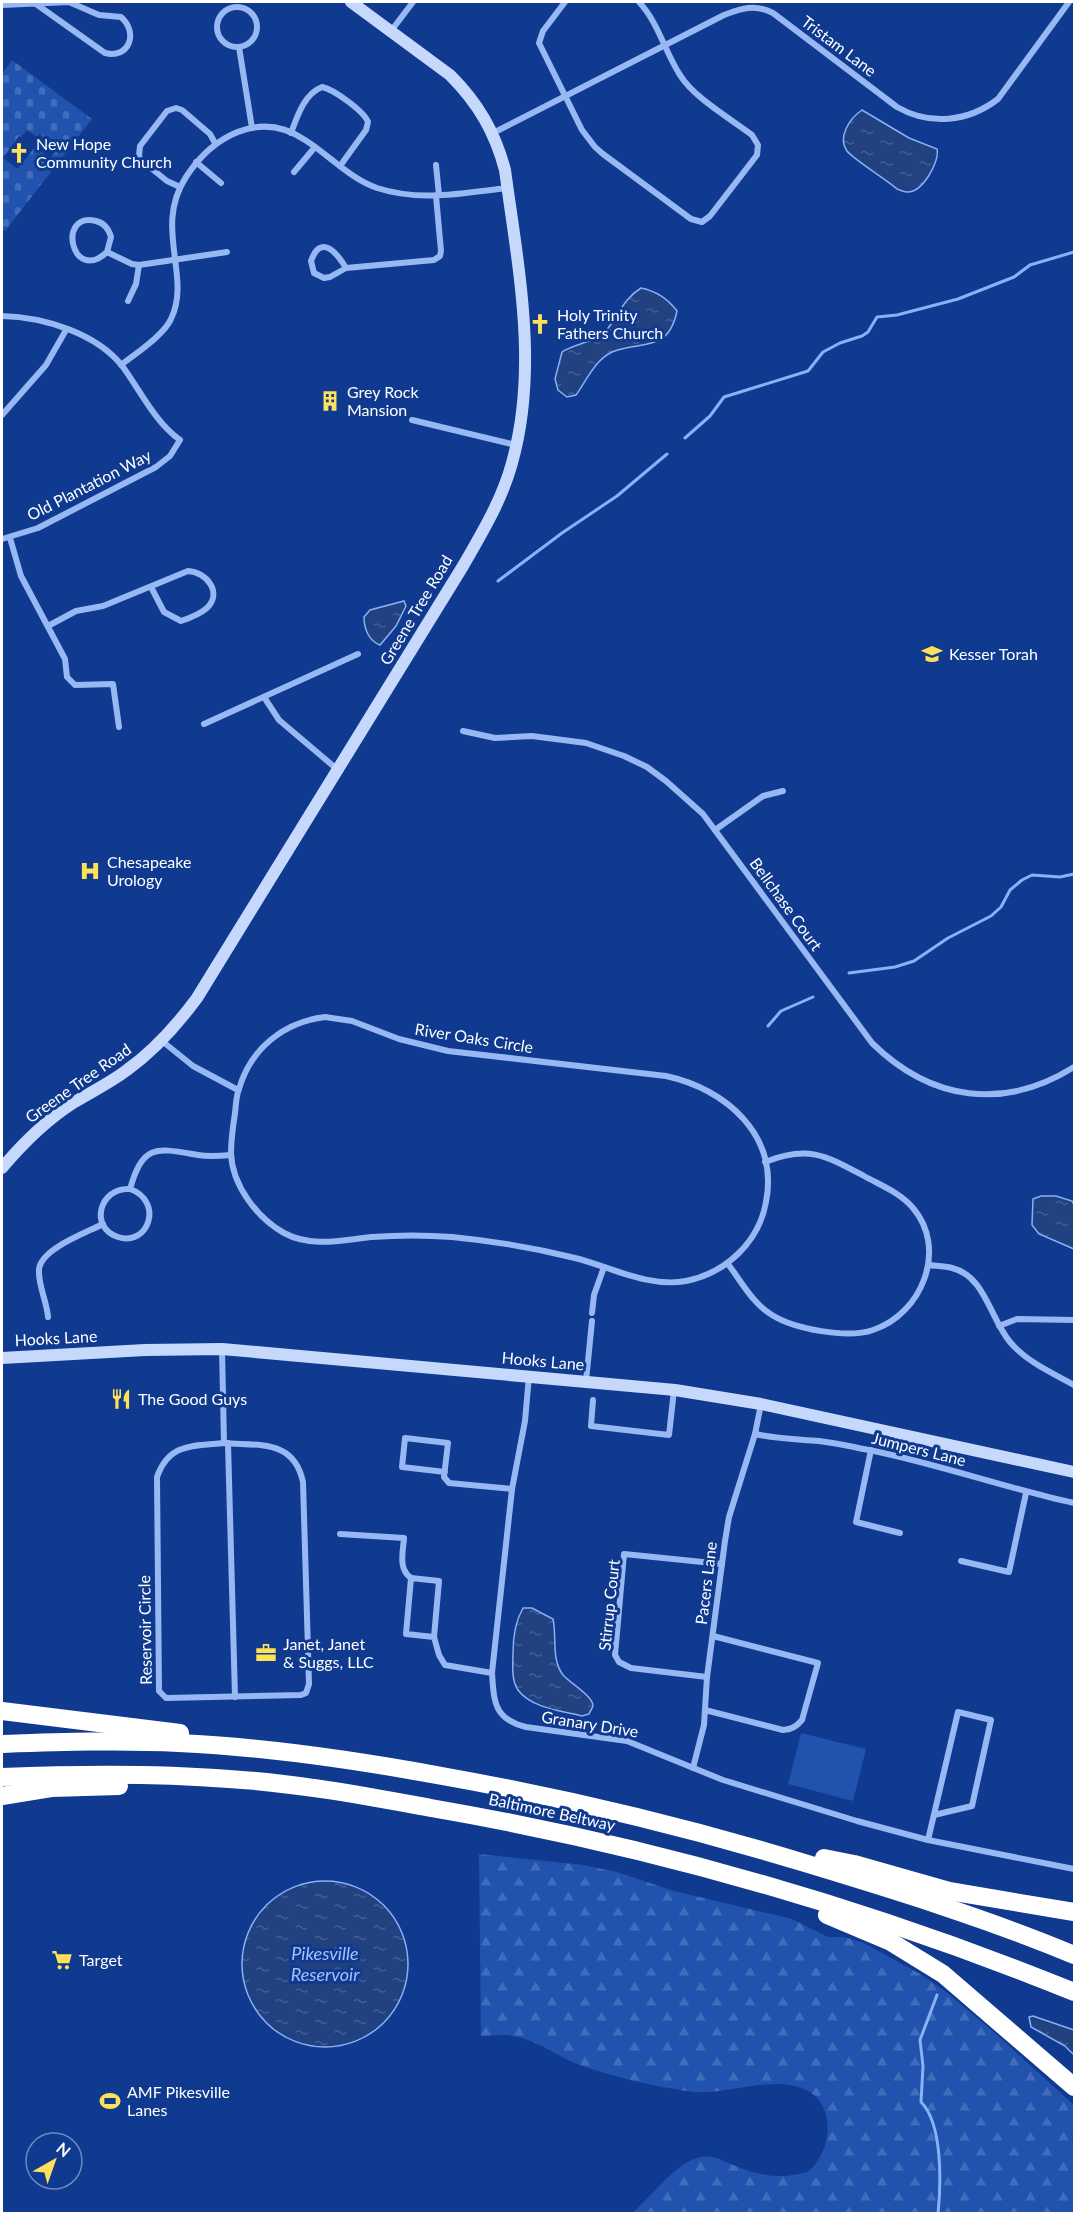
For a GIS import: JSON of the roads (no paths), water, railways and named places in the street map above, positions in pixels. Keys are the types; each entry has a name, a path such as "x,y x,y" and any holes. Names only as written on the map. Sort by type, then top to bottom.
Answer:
{"highway":[{"path":"2,1711 178,1733 240,1747"},
{"name":"Baltimore Beltway","path":"2,1744 93,1741 240,1747 332,1757 486,1784 660,1822 736,1842 952,1910 1074,1955"},
{"name":"Baltimore Beltway","path":"2,1777 90,1774 231,1779 321,1790 477,1815 567,1834 728,1874 832,1905 943,1942 1074,1992"},
{"path":"2,1796 51,1788 173,1784 231,1779"},
{"path":"736,1842 854,1864 949,1891 1074,1912"},
{"path":"728,1874 882,1937 915,1956 970,1995 1074,2087"}],"street":[{"path":"2,5 69,2 99,15 121,17 130,28 130,40 121,52 112,55 105,53 36,4"},
{"name":"Greene Tree Road","path":"2,1168 42,1126 73,1103 127,1071 162,1041 197,998 480,536 503,488 516,445 525,392 526,340 507,188 501,156 493,133 479,108 450,75 351,2"},
{"path":"391,31 413,2"},
{"path":"565,2 543,31 539,43 582,130 595,147 691,219 696,222 706,220 757,155 758,145 752,135 686,84 639,2"},
{"name":"Tristam Lane","path":"493,133 664,46 739,9 748,7 765,9 908,113 931,119 960,118 987,108 998,99 1069,2"},
{"path":"237,7 246,9 253,15 257,24 254,38 248,44 239,47 231,46 223,41 218,32 218,21 226,10 237,7"},
{"path":"239,47 252,128"},
{"path":"291,133 301,109 314,92 322,87 331,90 365,116 368,122 366,130 340,166"},
{"path":"180,188 167,181 139,156 140,146 160,120 172,109 182,110 210,134 215,143"},
{"path":"2,316 31,319 66,330 97,344 121,365 171,321 178,297 172,214 180,188 196,162 215,143 234,133 252,128 268,128 291,133 376,187 407,195 438,196 507,188"},
{"path":"294,172 315,147"},
{"path":"196,162 221,183"},
{"path":"346,268 339,255 324,247 316,252 310,261 314,273 324,278 346,268 411,263 434,260 440,256 436,165"},
{"path":"88,220 102,223 111,237 107,252 102,257 90,260 79,256 72,245 71,237 74,229 88,220"},
{"path":"107,252 139,265 227,252"},
{"path":"128,301 136,284 139,265"},
{"path":"2,414 46,365 66,330"},
{"name":"Old Plantation Way","path":"2,539 38,528 156,467 170,456 180,440 162,425 121,365"},
{"path":"412,420 516,445"},
{"path":"10,538 21,576 31,599 65,658 70,682 82,686 113,684 119,727"},
{"path":"48,626 76,611 103,606 151,586 188,571 195,572 209,580 214,593 208,606 201,612 181,621 164,612 151,586"},
{"path":"204,724 358,654"},
{"path":"264,697 279,720 338,770"},
{"name":"Bellchase Court","path":"462,731 495,738 553,737 586,743 624,756 647,767 666,781 703,814 862,1030 896,1064 930,1083 964,1093 982,1094 1031,1089 1074,1067"},
{"path":"715,830 757,800 783,791"},
{"name":"River Oaks Circle","path":"338,1017 399,1039 448,1051 666,1076 696,1084 721,1098 740,1115 756,1137 765,1162 768,1184 762,1219 742,1250 728,1264 698,1277 674,1282 658,1282 641,1278 549,1252 450,1237 374,1237 323,1243 294,1238 264,1220 252,1206 239,1182 231,1155 238,1090 254,1058 279,1032 313,1018 338,1017"},
{"path":"162,1041 193,1066 238,1090"},
{"path":"130,1189 144,1158 156,1151 168,1149 201,1155 231,1155"},
{"path":"728,1264 751,1295 772,1316 791,1324 850,1334 873,1330 888,1323 908,1308 921,1288 929,1265 928,1240 920,1219 906,1201 842,1164 817,1155 793,1153 765,1162"},
{"path":"130,1189 138,1192 148,1204 149,1219 145,1228 136,1236 122,1238 109,1232 103,1224 101,1210 105,1200 117,1190 130,1189"},
{"path":"48,1317 39,1278 40,1264 52,1250 103,1224"},
{"path":"929,1265 959,1270 974,1281 1011,1343 1026,1357 1074,1385"},
{"path":"592,1313 594,1295 604,1267"},
{"path":"999,1326 1017,1319 1074,1320"},
{"path":"586,1382 592,1321"},
{"path":"222,1349 235,1697"},
{"name":"Hooks Lane","path":"2,1358 145,1350 222,1349 675,1390 761,1404 1074,1472"},
{"name":"Granary Drive","path":"529,1376 525,1421 512,1489 492,1673 496,1707 504,1717 516,1725 627,1741 693,1768 776,1797 928,1840 1074,1869"},
{"path":"593,1400 591,1426 669,1435 675,1390"},
{"name":"Pacers Lane","path":"693,1768 704,1725 707,1677 729,1517 755,1434 761,1404"},
{"name":"Jumpers Lane","path":"755,1434 871,1450 934,1465 1026,1493 1074,1503"},
{"path":"445,1472 402,1467 405,1438 448,1443 445,1472 446,1481 449,1483 512,1489"},
{"name":"Reservoir Circle","path":"226,1443 285,1450 296,1461 303,1482 309,1684 306,1693 296,1697 235,1697 166,1698 159,1690 157,1477 164,1461 186,1446 226,1443"},
{"path":"871,1450 856,1522 900,1533"},
{"path":"961,1561 1009,1572 1026,1493"},
{"path":"340,1534 404,1538 403,1565 406,1575 411,1578 440,1581 434,1637 439,1655 445,1665 492,1673"},
{"name":"Stirrup Court","path":"707,1677 631,1668 619,1662 615,1655 624,1554 722,1564"},
{"path":"411,1578 406,1634 434,1637"},
{"path":"705,1710 783,1730 791,1729 802,1720 818,1664 713,1636"},
{"path":"928,1840 958,1713 991,1720 972,1806 934,1815"}],"water":[{"path":"862,110 909,138 937,149 933,169 918,188 907,192 897,189 847,151 843,140 846,128"},
{"path":"641,288 661,296 677,311 673,325 667,334 652,343 612,352 596,365 576,395 567,397 558,390 555,379 562,352 605,332 625,303"},
{"path":"404,601 406,606 396,626 380,645 373,641 365,626 364,617 370,610"},
{"path":"1041,1196 1056,1196 1072,1201 1074,1205 1074,1249 1039,1234 1032,1225 1033,1199"},
{"path":"523,1608 532,1608 553,1619 559,1669 592,1702 593,1706 589,1714 582,1716 547,1708 531,1701 518,1690 514,1682 513,1642 516,1624"},
{"name":"Pikesville Reservoir","path":"325,1881 357,1888 371,1895 383,1906 394,1918 401,1932 408,1964 401,1996 394,2010 383,2022 371,2033 357,2040 325,2047 293,2040 279,2033 267,2022 256,2010 249,1996 242,1964 249,1932 256,1918 267,1906 279,1895 293,1888"},
{"path":"1033,2016 1074,2030 1074,2055 1065,2046 1031,2027 1029,2017"}],"waterway":[{"path":"685,438 710,416 724,397 808,371 823,352 868,332 877,317 897,315 958,299 1014,277 1030,265 1074,252"},
{"path":"498,581 562,533 617,496 667,454"},
{"path":"849,973 895,967 914,961 948,938 991,916 1001,907 1010,890 1032,875 1060,877 1074,874"},
{"path":"768,1026 781,1011 813,997"},
{"path":"937,1995 920,2040 923,2066 921,2102 933,2125 939,2155 938,2214"}],"place":[{"name":"New Hope Community Church","path":"19,153"},
{"name":"Holy Trinity Fathers Church","path":"540,324"},
{"name":"Grey Rock Mansion","path":"330,401"},
{"name":"Kesser Torah","path":"932,654"},
{"name":"Chesapeake Urology","path":"90,871"},
{"name":"The Good Guys","path":"121,1399"},
{"name":"Janet, Janet & Suggs, LLC","path":"266,1653"},
{"name":"Target","path":"62,1960"},
{"name":"AMF Pikesville Lanes","path":"110,2101"}]}
